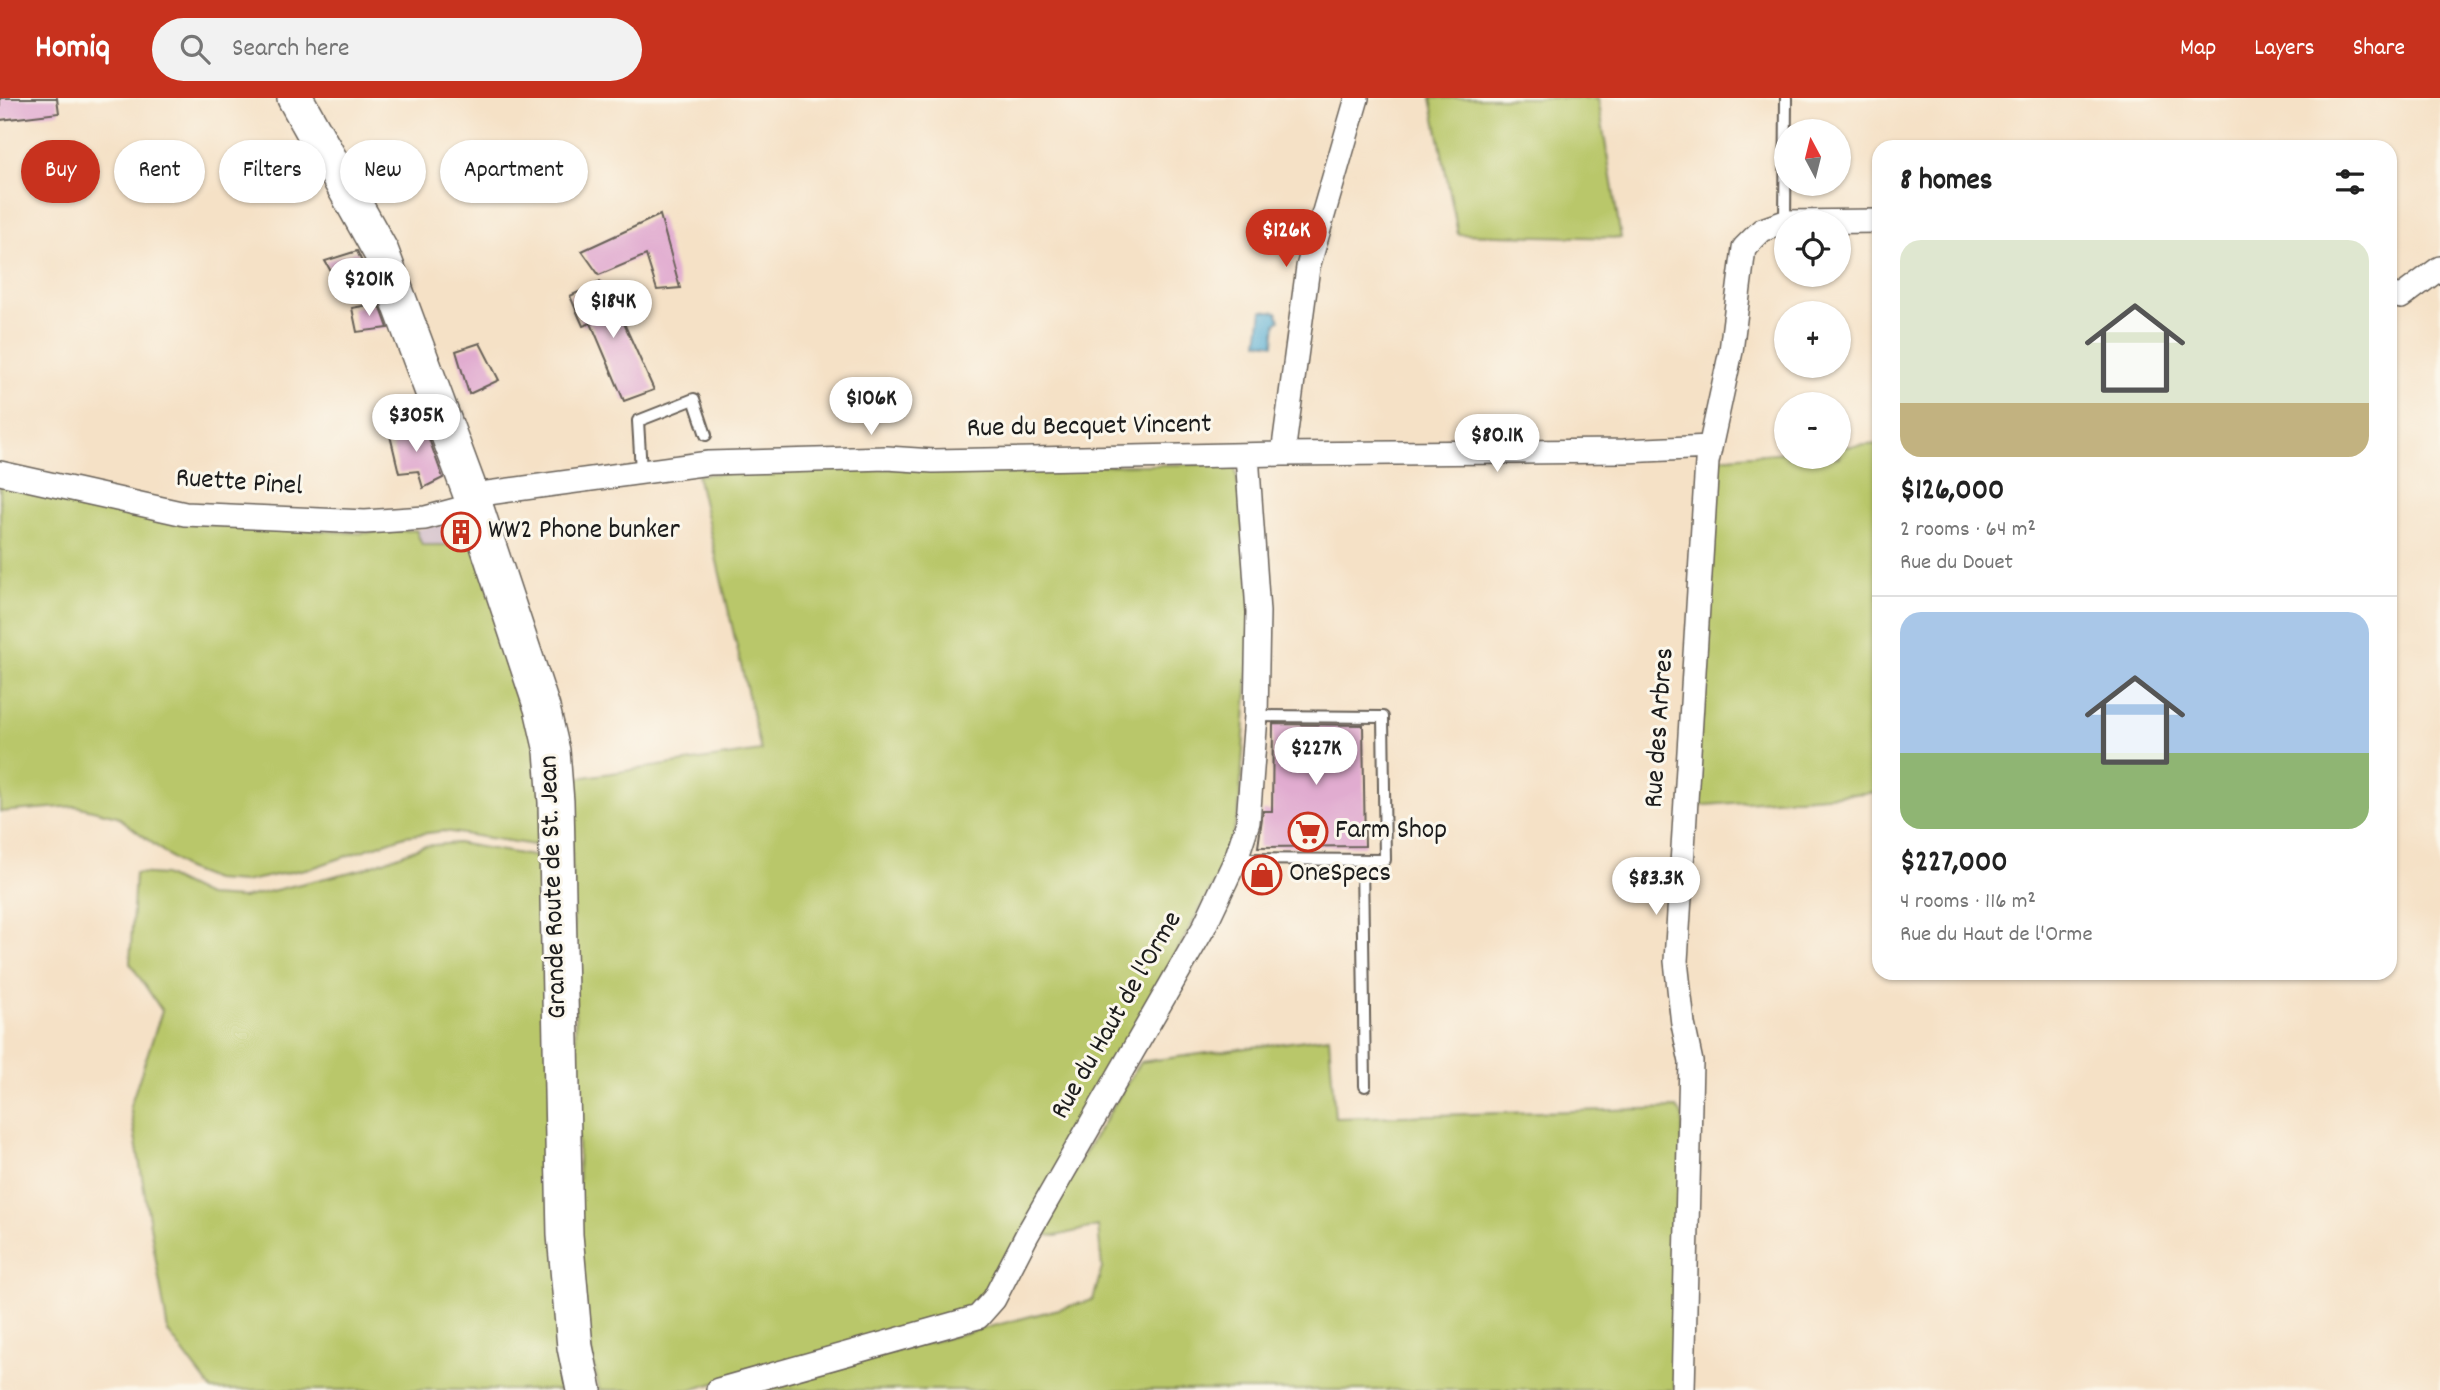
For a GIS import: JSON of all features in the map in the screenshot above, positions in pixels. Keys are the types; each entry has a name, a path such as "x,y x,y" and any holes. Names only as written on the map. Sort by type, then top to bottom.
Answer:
{"main road":[{"name":"Grande Route de St. Jean","path":"295,98 381,252 473,500 542,708 552,751 556,802 565,1235 575,1348 584,1390"}],"street":[{"path":"1283,454 1308,267 1357,98"},
{"path":"1851,221 1872,221"},
{"name":"Rue des Arbres","path":"1683,1390 1691,1062 1683,1024 1676,961 1710,447 1731,351 1744,248 1762,230 1774,226"},
{"path":"2397,295 2401,296 2440,268"},
{"name":"Rue du Becquet Vincent","path":"473,500 488,492 709,463 887,458 933,461 1624,451 1710,447"},
{"name":"Rue du Haut de l'Orme","path":"718,1390 978,1317 994,1300 1027,1235 1205,927 1236,859 1248,822 1256,716 1258,612 1247,455"},
{"name":"Ruette Pinel","path":"0,473 185,514 365,522 425,518 459,509 473,500"}],"lane":[{"path":"1785,210 1786,98"},
{"path":"640,471 638,421 694,399 706,435"},
{"path":"1236,859 1385,860 1383,717 1256,716"},
{"path":"1362,860 1366,1086"}],"shaded area":[{"path":"459,518 469,525 475,545 422,545 416,530"}],"green space":[{"path":"1431,98 1598,98 1621,238 1458,234"},
{"path":"1872,445 1872,793 1693,806 1717,458 1774,453 1774,469 1851,469 1851,446"},
{"path":"1235,464 1251,584 1252,617 1239,811 1224,865 1056,1174 985,1297 958,1316 690,1390 599,1390 587,1332 580,1244 570,779 761,751 697,475 773,469"},
{"path":"0,480 208,524 360,533 416,530 422,545 475,545 544,769 541,846 444,831 405,836 315,867 243,882 214,880 186,869 117,816 76,806 0,812"},
{"path":"457,843 538,857 546,864 571,1390 212,1390 168,1332 130,1106 162,1011 130,963 135,873 164,875 207,896 242,898 363,869 423,846"},
{"path":"1329,1037 1335,1118 1677,1108 1683,1116 1674,1390 746,1390 1093,1300 1102,1268 1098,1226 1056,1236 1036,1234 1140,1062"}],"water":[{"path":"1262,310 1277,312 1280,320 1276,323 1274,344 1258,342"}],"building":[{"path":"0,98 57,98 59,113 0,120"},
{"path":"660,215 680,288 657,290 646,255 599,275 582,251"},
{"path":"357,251 367,273 336,280 325,261"},
{"path":"600,282 618,310 654,390 624,401 591,323 583,326 570,296"},
{"path":"379,303 388,328 357,332 352,308"},
{"path":"480,343 499,380 469,394 456,351"},
{"path":"424,425 443,478 423,488 418,471 399,473 389,431"},
{"path":"1273,724 1363,725 1365,846 1258,847 1263,811 1272,811"}],"place":[{"name":"WW2 Phone bunker","path":"461,532"},
{"name":"Farm Shop","path":"1308,832"},
{"name":"OneSpecs","path":"1262,875"}]}
